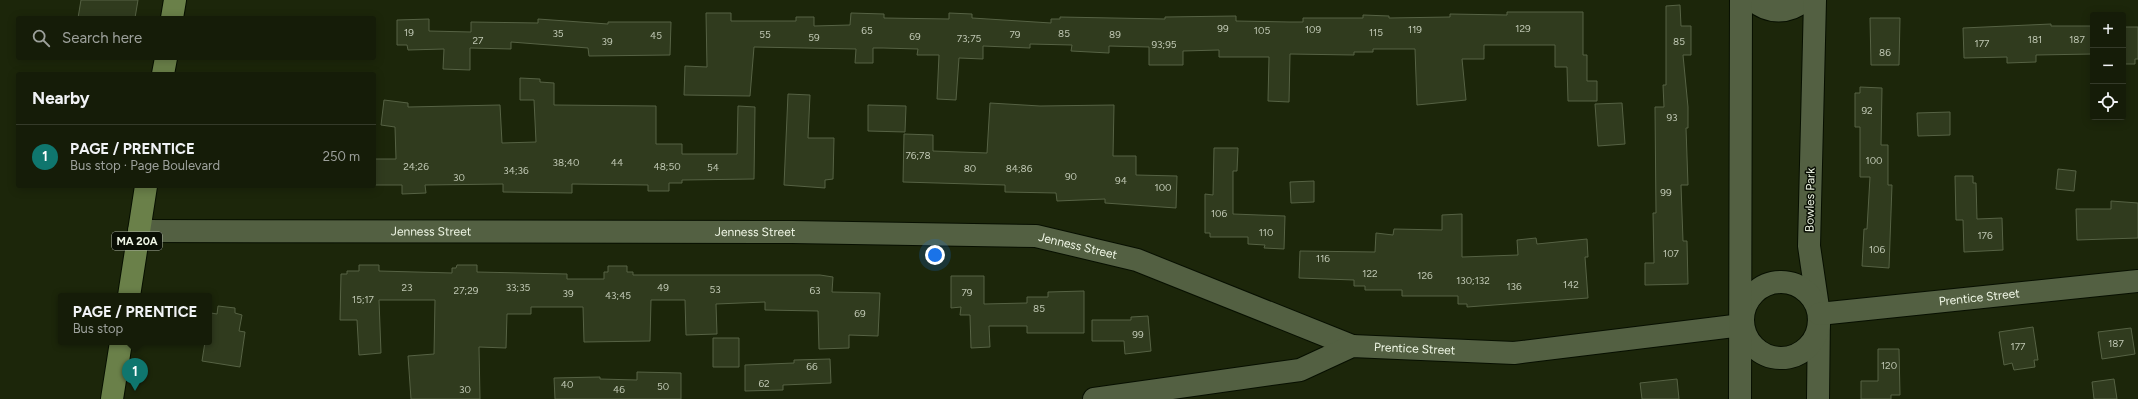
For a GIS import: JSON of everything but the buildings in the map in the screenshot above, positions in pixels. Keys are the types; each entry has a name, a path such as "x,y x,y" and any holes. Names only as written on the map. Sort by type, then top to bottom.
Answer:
{"main road":[{"path":"172,16 175,0"},
{"path":"163,72 166,60"},
{"name":"MA 20A","path":"129,293 146,188"},
{"path":"112,399 121,345"}],"street":[{"path":"1740,399 1742,325 1741,0"},
{"path":"1753,0 1759,6 1772,10 1786,10 1799,6 1805,0"},
{"name":"Bowles Park","path":"1815,0 1809,246 1819,314 1818,399"},
{"name":"Jenness Street","path":"139,231 792,232 1036,236 1137,260 1352,346"},
{"path":"1776,281 1796,284 1812,296 1819,314 1819,330 1812,344 1800,354 1786,359 1771,358 1757,351 1747,340 1742,325 1744,305 1757,289 1776,281"},
{"name":"Prentice Street","path":"1819,314 2138,282"},
{"name":"Prentice Street","path":"1094,399 1300,370 1352,346 1514,353 1742,325"}],"place":[{"name":"PAGE / PRENTICE","path":"135,391"}]}
